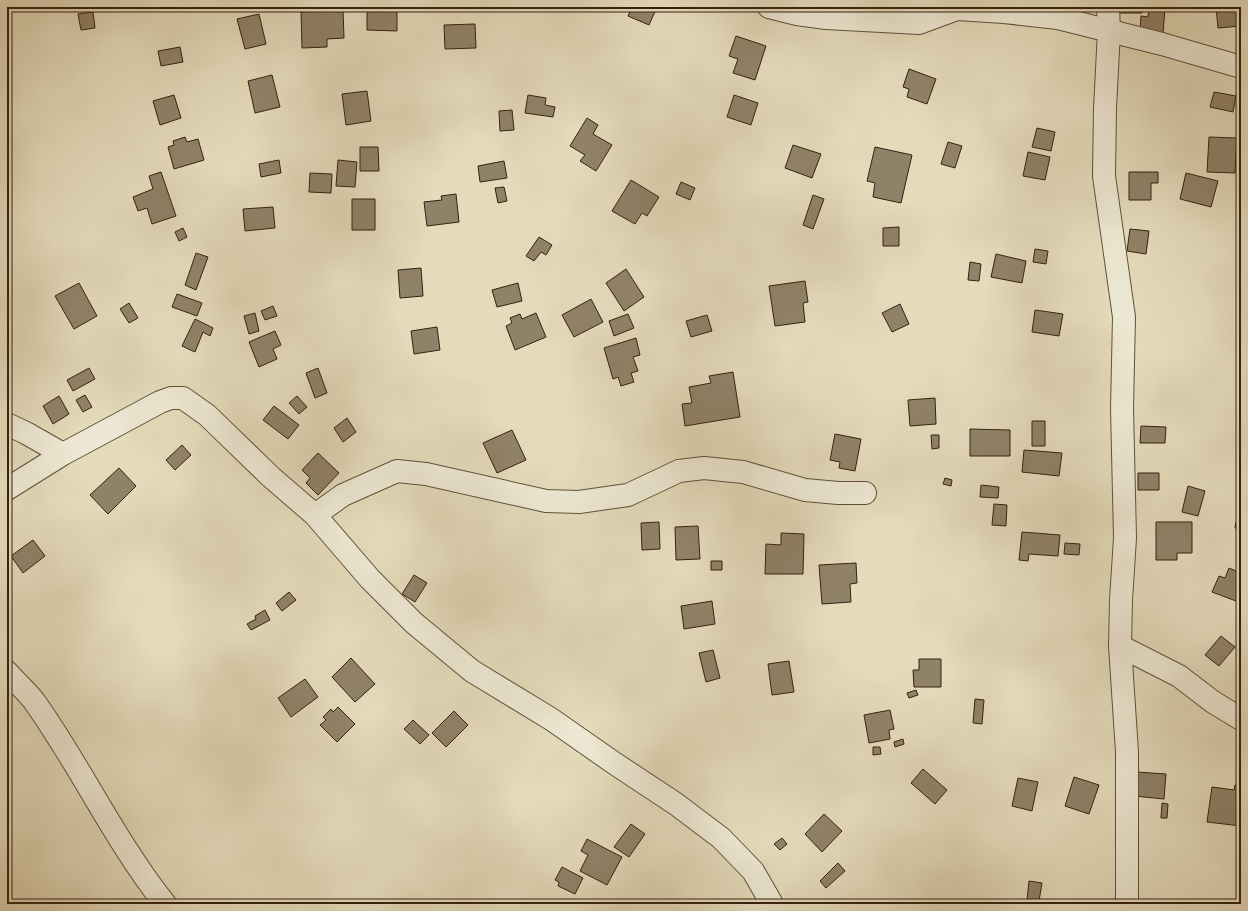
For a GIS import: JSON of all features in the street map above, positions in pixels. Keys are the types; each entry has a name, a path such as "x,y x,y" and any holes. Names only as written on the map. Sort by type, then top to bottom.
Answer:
{"street":[{"path":"770,7 797,14 826,18 919,23 957,9 1058,18 1162,44 1241,67"},
{"path":"1108,7 1109,31 1105,108 1104,176 1124,317 1122,408 1125,538 1120,646 1127,752 1127,904"},
{"path":"7,489 63,454 160,402 171,398 183,398 207,415 271,477 315,515 370,579 414,623 472,671 551,719 676,804 721,838 753,872 772,904"},
{"path":"7,424 26,432 63,454"},
{"path":"315,515 343,494 397,471 426,474 546,500 579,502 628,496 679,471 704,468 743,472 805,490 838,493 865,493"},
{"path":"1120,646 1179,676 1213,702 1241,719"},
{"path":"7,672 33,700 73,760 118,837 147,881 165,904"}],"building":[{"path":"21,7 30,7 23,11"},
{"path":"178,7 191,7 191,8 179,11"},
{"path":"367,7 397,7 397,31 367,30"},
{"path":"632,7 657,7 649,25 628,16"},
{"path":"1118,7 1142,7 1142,13 1118,13"},
{"path":"1216,7 1241,7 1241,26 1218,28"},
{"path":"1149,8 1165,9 1163,33 1140,31 1141,16 1148,17"},
{"path":"343,10 344,38 327,39 327,47 302,48 301,12"},
{"path":"93,12 95,28 81,30 78,14"},
{"path":"259,14 266,44 245,49 237,19"},
{"path":"475,24 476,48 445,49 444,25"},
{"path":"736,36 766,46 755,80 733,73 738,59 729,56"},
{"path":"180,47 183,62 161,66 158,51"},
{"path":"909,69 936,79 927,104 907,97 909,89 903,87"},
{"path":"272,75 280,107 255,113 248,81"},
{"path":"367,91 371,121 346,125 342,94"},
{"path":"1214,92 1236,96 1233,112 1210,107"},
{"path":"174,95 181,118 160,125 153,101"},
{"path":"528,95 546,98 545,105 555,107 553,117 525,113"},
{"path":"734,95 758,103 751,125 727,117"},
{"path":"512,110 514,130 500,131 499,111"},
{"path":"587,118 598,125 593,134 612,145 596,171 580,161 585,155 570,146"},
{"path":"1037,128 1055,132 1051,151 1032,147"},
{"path":"185,137 187,142 198,139 204,160 174,169 168,147 174,145 173,141"},
{"path":"1209,137 1237,138 1235,173 1207,172"},
{"path":"948,142 962,146 955,168 941,164"},
{"path":"793,145 821,154 812,178 785,168"},
{"path":"360,147 378,147 379,171 360,171"},
{"path":"875,147 912,155 901,203 873,197 875,183 867,181"},
{"path":"1028,152 1050,157 1045,180 1023,176"},
{"path":"279,160 281,173 261,177 259,164"},
{"path":"338,160 357,162 355,187 336,186"},
{"path":"504,161 507,178 480,182 478,166"},
{"path":"161,172 176,216 152,224 147,208 138,211 133,197 153,189 149,176"},
{"path":"1129,172 1158,172 1158,183 1151,183 1151,200 1129,200"},
{"path":"310,173 332,174 331,193 309,192"},
{"path":"1186,173 1218,181 1211,207 1180,199"},
{"path":"631,180 659,197 647,216 642,213 635,224 612,211"},
{"path":"681,182 695,188 690,200 676,194"},
{"path":"504,187 507,201 498,203 495,188"},
{"path":"456,194 459,222 427,226 424,202 442,200 441,196"},
{"path":"813,195 824,199 813,229 803,225"},
{"path":"352,199 375,199 375,230 352,230"},
{"path":"273,207 275,228 245,231 243,209"},
{"path":"899,227 899,246 883,246 883,228"},
{"path":"183,228 187,237 179,241 175,232"},
{"path":"1130,229 1149,231 1146,254 1127,251"},
{"path":"539,237 552,245 546,255 541,252 534,261 526,256"},
{"path":"1035,249 1048,251 1046,264 1033,262"},
{"path":"196,253 208,257 196,290 185,285"},
{"path":"996,254 1026,261 1022,283 991,277"},
{"path":"970,262 981,264 979,281 968,280"},
{"path":"421,268 423,296 400,298 398,270"},
{"path":"626,269 644,297 624,311 606,283"},
{"path":"805,281 808,302 803,303 805,322 775,326 769,286"},
{"path":"79,283 97,316 74,329 55,296"},
{"path":"518,283 522,301 497,307 492,290"},
{"path":"177,294 202,303 197,316 172,307"},
{"path":"591,299 603,322 574,337 562,315"},
{"path":"129,303 138,318 129,323 120,309"},
{"path":"900,304 909,324 892,332 882,313"},
{"path":"273,306 277,316 265,320 261,311"},
{"path":"1035,310 1063,314 1059,336 1032,332"},
{"path":"255,313 259,331 249,334 244,316"},
{"path":"536,313 546,337 515,350 506,326 512,323 510,318 520,314 522,319"},
{"path":"628,314 634,328 614,336 609,321"},
{"path":"707,315 712,331 691,337 686,321"},
{"path":"195,319 213,328 210,336 203,332 195,352 182,346"},
{"path":"437,327 440,350 414,354 411,331"},
{"path":"275,331 281,345 273,349 277,359 259,367 249,342"},
{"path":"636,338 640,355 633,357 638,371 631,373 634,382 621,386 618,377 613,379 604,348"},
{"path":"89,368 95,379 73,391 67,380"},
{"path":"318,368 327,393 315,398 306,373"},
{"path":"733,372 740,417 685,426 682,404 692,403 689,387 711,383 709,376"},
{"path":"85,395 92,407 83,412 76,400"},
{"path":"59,396 69,414 53,424 43,406"},
{"path":"297,396 307,407 299,414 289,403"},
{"path":"935,398 936,424 910,426 908,400"},
{"path":"274,406 299,425 288,439 263,420"},
{"path":"347,418 356,432 343,442 334,428"},
{"path":"1032,421 1045,421 1045,446 1032,446"},
{"path":"1141,426 1166,427 1165,443 1140,443"},
{"path":"970,429 1010,430 1010,456 970,456"},
{"path":"512,430 526,460 497,473 483,443"},
{"path":"835,434 861,439 855,471 839,468 840,462 830,460"},
{"path":"931,435 939,435 939,448 932,449"},
{"path":"182,445 191,455 175,470 166,460"},
{"path":"1024,450 1062,453 1059,476 1022,472"},
{"path":"318,453 339,473 318,495 306,483 310,478 302,470"},
{"path":"119,468 136,486 108,514 90,495"},
{"path":"1138,473 1159,473 1159,490 1138,490"},
{"path":"945,478 952,480 951,486 943,484"},
{"path":"981,485 999,487 998,498 980,497"},
{"path":"1188,486 1205,491 1198,516 1182,512"},
{"path":"994,504 1007,505 1006,526 992,525"},
{"path":"659,522 660,549 642,550 641,523"},
{"path":"1156,522 1192,522 1192,553 1177,553 1177,560 1156,560"},
{"path":"1236,522 1241,522 1241,529 1235,528"},
{"path":"698,526 700,559 676,560 675,527"},
{"path":"1022,532 1060,535 1058,556 1029,554 1028,561 1019,560"},
{"path":"781,533 804,534 803,574 765,574 766,544 781,545"},
{"path":"33,540 45,556 23,573 11,556"},
{"path":"1065,543 1080,544 1079,555 1064,554"},
{"path":"711,561 722,561 722,570 711,570"},
{"path":"856,563 857,583 850,584 851,602 822,604 819,565"},
{"path":"1229,568 1241,573 1241,587 1236,601 1212,592 1219,576 1225,578"},
{"path":"414,575 427,583 415,602 402,594"},
{"path":"289,592 296,600 282,611 276,603"},
{"path":"712,601 715,624 684,629 681,606"},
{"path":"265,610 270,620 251,630 247,624 256,619 255,616"},
{"path":"1221,636 1235,647 1219,666 1205,655"},
{"path":"713,650 720,678 706,682 699,653"},
{"path":"351,658 375,684 355,702 332,677"},
{"path":"919,659 941,659 941,687 914,687 913,670 919,670"},
{"path":"789,661 794,692 772,695 768,664"},
{"path":"305,679 318,697 291,717 278,698"},
{"path":"916,690 918,695 909,698 907,693"},
{"path":"975,699 984,700 982,724 973,723"},
{"path":"338,707 355,724 337,742 320,725 326,720 323,717 331,709 333,712"},
{"path":"890,710 894,729 889,730 890,739 869,743 864,715"},
{"path":"454,711 468,725 446,747 432,733"},
{"path":"413,720 429,735 420,744 404,729"},
{"path":"903,739 904,744 895,747 894,742"},
{"path":"873,747 880,747 881,754 873,755"},
{"path":"923,769 947,790 935,804 911,783"},
{"path":"1137,772 1166,774 1164,799 1134,796"},
{"path":"1074,777 1099,785 1089,814 1065,806"},
{"path":"1018,778 1038,782 1032,811 1012,806"},
{"path":"1240,780 1241,826 1207,822 1212,787 1234,790 1235,785 1240,785"},
{"path":"1162,803 1168,804 1167,818 1161,818"},
{"path":"824,814 842,831 822,852 805,834"},
{"path":"631,824 645,834 629,857 614,847"},
{"path":"782,838 787,844 780,850 774,844"},
{"path":"587,839 622,857 607,885 580,871 588,855 581,851"},
{"path":"838,863 845,871 826,888 820,881"},
{"path":"562,867 583,878 575,894 558,886 559,882 555,880"},
{"path":"1029,881 1042,883 1039,901 1027,900"}]}
